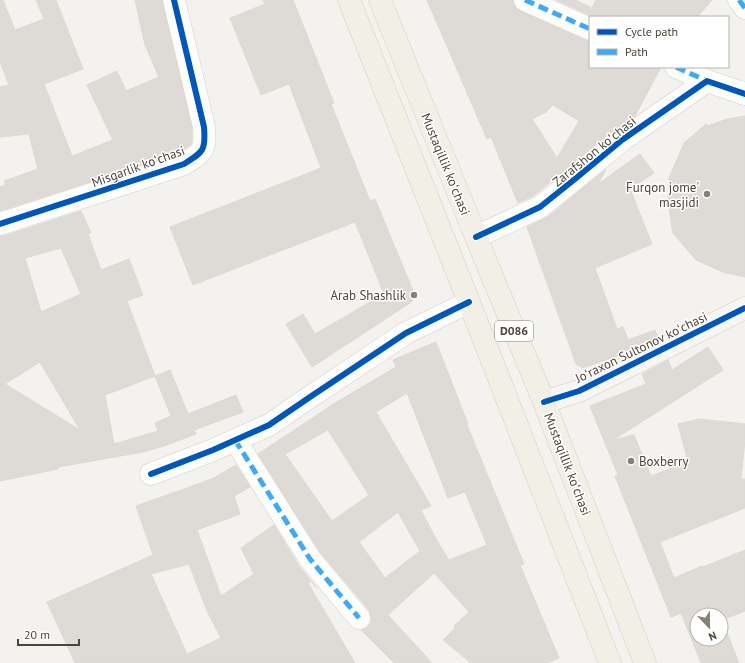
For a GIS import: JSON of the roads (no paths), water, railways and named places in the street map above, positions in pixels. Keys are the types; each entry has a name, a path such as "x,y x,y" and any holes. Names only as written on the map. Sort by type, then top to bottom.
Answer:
{"main road":[{"name":"D086","path":"349,0 610,663"},
{"name":"Mustaqillik koʻchasi","path":"380,0 544,402 645,663"}],"street":[{"name":"Misgarlik koʻchasi","path":"0,224 184,164 198,156 203,149 205,141 204,127 174,0"},
{"path":"525,0 589,29"},
{"path":"739,0 745,8"},
{"path":"678,68 707,81 745,94"},
{"name":"Zarafshon koʻchasi","path":"476,237 540,207 575,180 622,140 707,81"},
{"path":"151,474 213,450 269,425 406,333 469,302"},
{"name":"Joʻraxon Sultonov koʻchasi","path":"544,402 579,391 745,308"},
{"path":"235,440 310,559 359,618"}],"place":[{"name":"Furqon jome' masjidi","path":"707,194"},
{"name":"Arab Shashlik","path":"414,295"},
{"name":"Boxberry","path":"631,461"}]}
